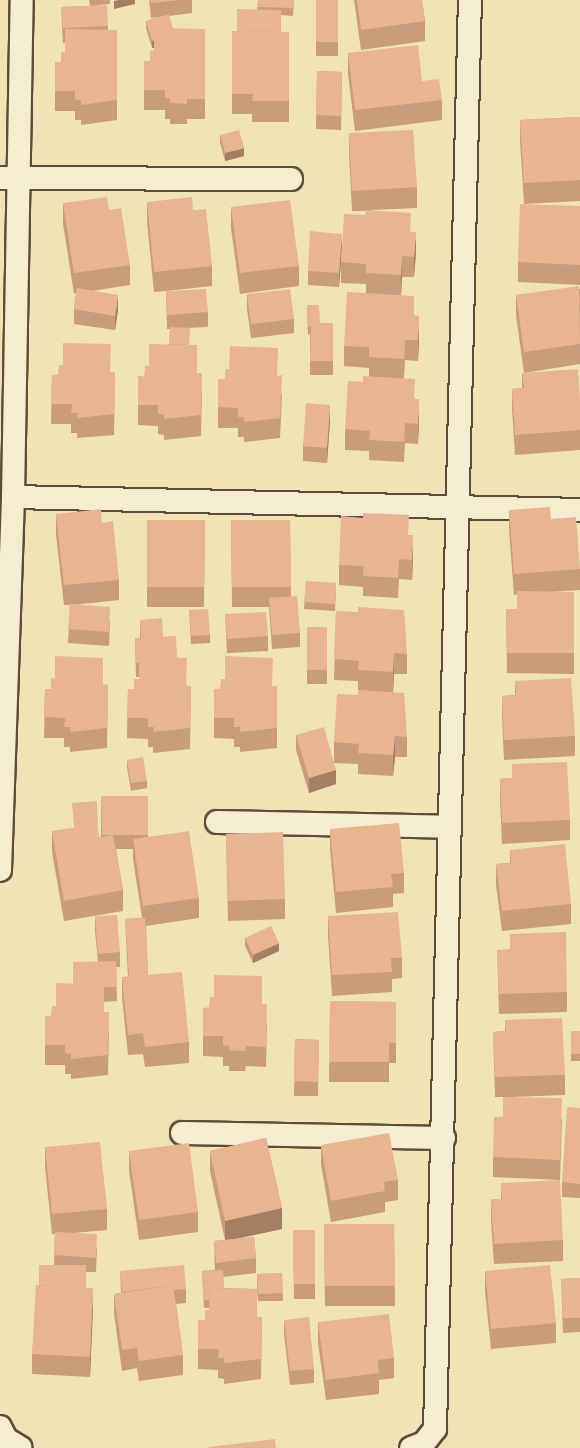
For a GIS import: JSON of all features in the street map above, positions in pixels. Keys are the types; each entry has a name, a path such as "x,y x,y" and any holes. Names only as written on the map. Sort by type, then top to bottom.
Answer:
{"street":[{"path":"0,870 13,497 10,178 22,0"},
{"path":"411,1448 424,1443 435,1429 444,1138 455,507 470,0"},
{"path":"10,178 291,179"},
{"path":"13,497 580,510"},
{"path":"217,822 450,827"},
{"path":"182,1133 444,1138"},
{"path":"0,1427 6,1439 21,1448"}],"building":[{"path":"150,0 180,0 151,3"},
{"path":"258,0 294,0 293,8 257,7"},
{"path":"316,0 338,0 338,42 316,42"},
{"path":"357,0 422,0 425,21 361,30"},
{"path":"107,5 108,26 63,28 61,7"},
{"path":"237,9 281,10 281,32 237,31"},
{"path":"169,14 173,29 154,28 154,40 152,41 146,21"},
{"path":"154,28 205,29 205,99 187,99 187,104 170,103 170,98 165,98 165,90 144,90 144,61 150,61 150,51 154,50"},
{"path":"65,29 117,30 117,100 81,105 81,100 75,100 75,91 55,91 55,62 61,62 61,52 65,52"},
{"path":"232,31 289,32 289,101 252,101 253,94 232,94"},
{"path":"418,45 422,81 439,79 442,100 355,110 348,53"},
{"path":"317,71 342,72 341,116 316,115"},
{"path":"580,117 580,180 524,183 520,120"},
{"path":"239,130 244,148 225,153 220,135"},
{"path":"413,130 417,187 352,191 349,133"},
{"path":"107,197 109,210 121,208 130,265 74,273 63,203"},
{"path":"192,197 193,210 206,209 212,266 154,272 147,202"},
{"path":"290,200 299,266 240,273 231,207"},
{"path":"520,204 580,206 580,265 518,262"},
{"path":"365,210 411,213 410,232 416,232 414,257 402,256 401,275 366,273 366,264 341,262 344,214 365,215"},
{"path":"310,231 342,234 339,273 308,271"},
{"path":"579,286 580,344 524,352 516,295"},
{"path":"77,288 118,295 115,316 74,309"},
{"path":"206,289 208,312 167,315 166,291"},
{"path":"290,289 294,319 251,324 247,294"},
{"path":"347,292 414,296 414,315 419,316 418,340 405,340 404,359 369,357 369,347 344,346"},
{"path":"307,305 319,305 320,323 311,323 311,327 308,327"},
{"path":"311,323 333,323 333,361 310,361"},
{"path":"170,327 190,328 189,345 169,344"},
{"path":"63,343 111,344 110,372 115,372 114,414 77,418 78,413 71,413 72,404 51,404 52,375 58,375 59,365 63,365"},
{"path":"149,344 197,345 197,373 202,373 201,415 164,419 164,414 158,414 158,405 138,405 138,376 144,377 145,366 149,366"},
{"path":"230,346 278,348 277,376 282,375 280,418 244,422 244,417 238,417 238,408 218,407 218,379 225,379 225,369 229,369"},
{"path":"578,369 580,430 515,435 512,389 524,388 522,373"},
{"path":"363,376 415,379 414,399 419,399 418,424 405,423 404,442 369,440 370,431 345,429 348,381 363,382"},
{"path":"306,403 330,405 327,448 303,446"},
{"path":"550,507 551,519 576,517 580,569 514,574 509,510"},
{"path":"101,509 102,523 113,521 119,580 64,585 56,514"},
{"path":"363,513 409,515 408,535 413,535 412,560 399,559 398,578 363,576 364,566 339,565 341,516 363,518"},
{"path":"147,520 205,520 204,587 147,587"},
{"path":"231,520 290,520 291,587 232,587"},
{"path":"306,581 336,583 335,604 304,602"},
{"path":"517,591 574,592 574,653 507,653 506,609 517,609"},
{"path":"297,596 300,633 272,635 269,598"},
{"path":"70,604 110,607 109,632 68,629"},
{"path":"358,607 404,610 407,654 394,653 393,672 358,670 359,661 334,659 336,611 358,612"},
{"path":"208,609 210,635 191,636 189,610"},
{"path":"266,612 268,636 227,639 225,614"},
{"path":"162,618 163,637 141,638 140,620"},
{"path":"307,627 327,627 327,670 307,670"},
{"path":"176,636 177,658 139,657 139,663 136,663 135,638"},
{"path":"55,656 103,658 103,685 108,685 107,728 70,732 70,727 64,727 65,718 44,717 45,689 51,689 51,678 55,679"},
{"path":"225,656 273,658 272,686 277,686 277,728 240,732 240,727 234,727 234,718 214,718 214,689 220,689 221,679 225,679"},
{"path":"139,657 187,658 186,686 191,686 190,728 153,732 154,727 148,727 148,718 127,718 128,689 134,689 134,679 139,679"},
{"path":"571,678 575,736 504,740 502,696 516,695 515,681"},
{"path":"358,690 404,693 407,737 395,736 393,755 358,753 359,744 334,742 337,694 358,695"},
{"path":"324,727 336,770 309,778 296,735"},
{"path":"143,757 147,781 131,783 127,760"},
{"path":"567,762 570,820 502,823 500,779 512,778 512,764"},
{"path":"101,796 148,796 148,835 102,835"},
{"path":"97,801 98,830 97,824 74,828 72,803"},
{"path":"399,823 404,873 391,874 393,887 336,892 330,829"},
{"path":"97,824 99,838 113,835 123,890 64,901 52,831"},
{"path":"189,831 199,898 143,906 133,839"},
{"path":"283,832 285,899 228,901 226,834"},
{"path":"565,844 571,904 502,911 496,864 511,863 510,850"},
{"path":"398,912 402,958 391,958 392,972 332,975 328,916"},
{"path":"117,915 120,952 98,954 95,916"},
{"path":"145,918 148,975 129,977 125,919"},
{"path":"271,926 279,943 253,955 245,938"},
{"path":"566,932 567,992 499,994 497,950 510,949 510,934"},
{"path":"116,961 117,987 73,984 73,962"},
{"path":"182,972 189,1042 145,1047 143,1033 128,1035 122,977"},
{"path":"214,975 262,976 262,1004 267,1004 266,1047 246,1046 245,1051 229,1050 229,1046 223,1045 223,1036 203,1036 203,1008 209,1008 210,997 214,997"},
{"path":"56,983 104,985 104,1012 109,1012 108,1055 71,1059 71,1054 65,1053 65,1045 45,1045 45,1016 51,1016 52,1006 56,1006"},
{"path":"330,1001 396,1002 396,1043 389,1043 389,1062 329,1062"},
{"path":"562,1018 565,1075 495,1077 493,1032 506,1031 505,1020"},
{"path":"571,1031 580,1031 580,1054 571,1054"},
{"path":"295,1039 319,1040 318,1082 294,1081"},
{"path":"503,1097 562,1098 560,1160 493,1157 494,1117 503,1117"},
{"path":"567,1107 580,1108 580,1184 562,1182"},
{"path":"389,1133 398,1180 384,1182 385,1191 331,1201 321,1145"},
{"path":"266,1138 282,1208 225,1221 210,1151"},
{"path":"100,1142 107,1209 52,1214 45,1147"},
{"path":"189,1143 198,1212 139,1220 129,1151"},
{"path":"560,1180 563,1240 494,1244 491,1199 502,1199 501,1183"},
{"path":"324,1224 394,1224 395,1286 325,1286"},
{"path":"293,1230 315,1230 315,1284 294,1284"},
{"path":"55,1232 97,1234 96,1258 54,1255"},
{"path":"254,1237 256,1258 216,1263 214,1241"},
{"path":"39,1265 86,1265 86,1288 39,1285"},
{"path":"184,1265 186,1289 174,1290 173,1285 122,1292 120,1271"},
{"path":"550,1265 556,1323 491,1329 485,1271"},
{"path":"223,1270 224,1288 210,1288 209,1300 204,1300 202,1271"},
{"path":"282,1273 283,1293 258,1294 257,1274"},
{"path":"580,1278 580,1318 563,1318 561,1279"},
{"path":"36,1285 93,1288 90,1357 32,1354"},
{"path":"173,1285 183,1355 139,1361 137,1348 122,1350 114,1294"},
{"path":"210,1288 257,1289 257,1317 262,1317 261,1359 224,1363 224,1358 218,1358 219,1349 198,1349 198,1320 205,1320 205,1310 209,1310"},
{"path":"389,1314 394,1358 378,1360 379,1373 326,1380 318,1322"},
{"path":"309,1317 314,1369 290,1371 284,1320"},
{"path":"275,1439 276,1448 209,1448 209,1447"}]}
